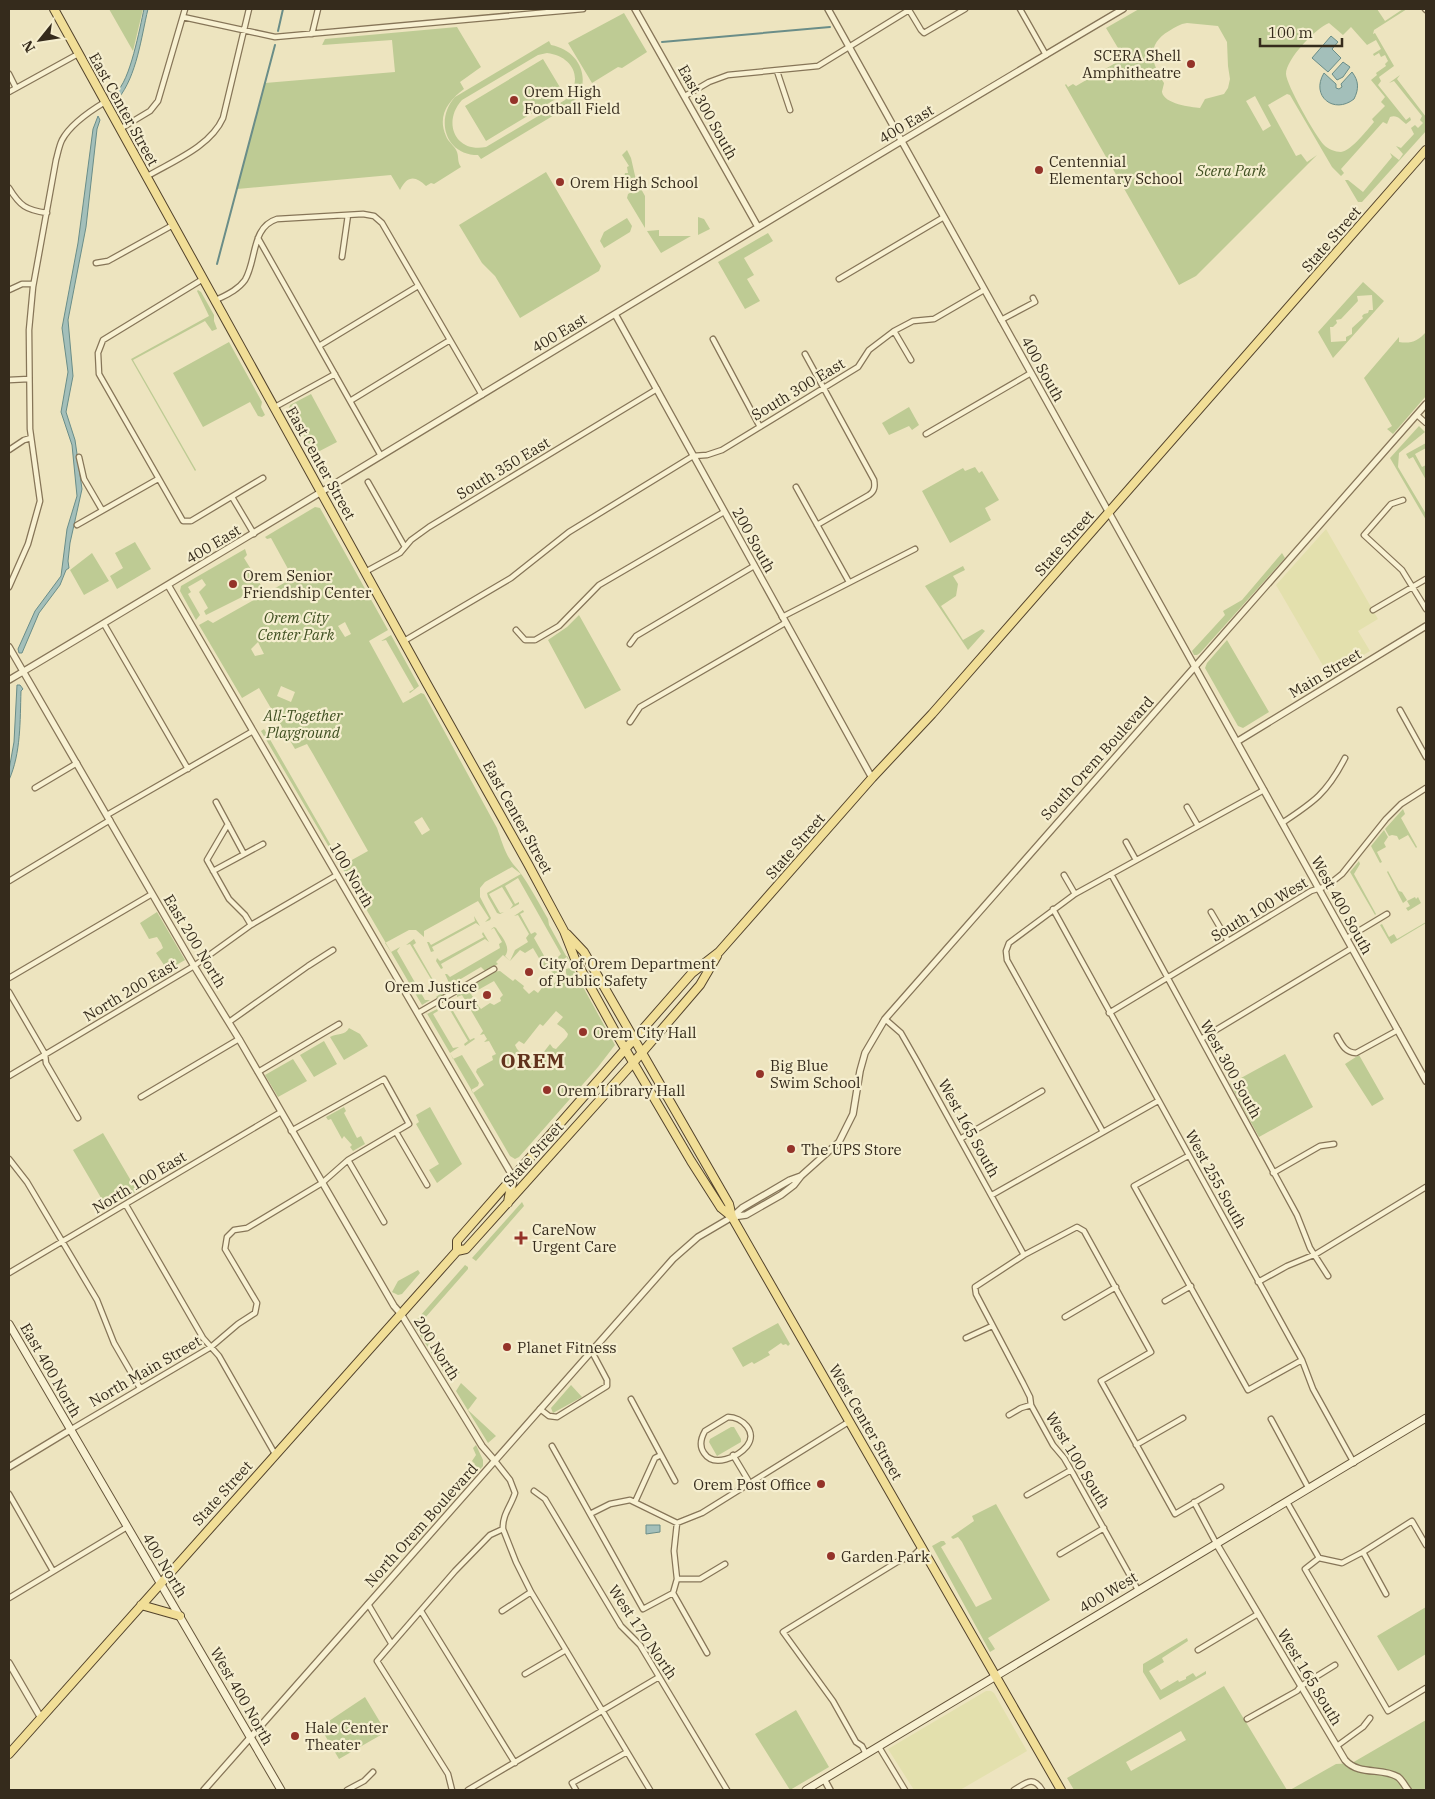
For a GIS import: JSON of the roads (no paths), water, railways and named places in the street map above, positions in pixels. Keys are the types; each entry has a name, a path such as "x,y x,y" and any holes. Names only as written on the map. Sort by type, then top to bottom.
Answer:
{"main road":[{"name":"East Center Street","path":"54,9 491,796 564,930 574,959 633,1063"},
{"name":"State Street","path":"9,1754 457,1251 457,1241 692,973 719,952 872,778 932,714 1426,150"},
{"name":"East Center Street","path":"564,930 584,952 642,1053"},
{"name":"State Street","path":"457,1251 466,1250 642,1053 700,985 719,952"},
{"name":"West Center Street","path":"642,1053 729,1204 732,1218"},
{"name":"West Center Street","path":"633,1063 721,1208 732,1218 995,1676"},
{"path":"508,1203 513,1177"},
{"name":"East 400 North","path":"9,1324 70,1430"},
{"name":"400 West","path":"806,1790 1216,1543 1425,1420"},
{"path":"70,1430 127,1527"},
{"name":"400 North","path":"127,1527 180,1616"},
{"path":"141,1605 180,1616"},
{"name":"West 400 North","path":"180,1616 281,1790"},
{"path":"995,1676 1061,1790"}],"street":[{"path":"120,129 150,111 158,101 185,9"},
{"path":"146,177 204,142 216,132 223,118 249,9"},
{"path":"312,34 318,9"},
{"path":"183,17 275,38 583,9"},
{"name":"East 300 South","path":"635,9 758,227"},
{"name":"400 South","path":"828,9 1238,741"},
{"path":"684,96 709,82 728,75 818,66 842,52 849,45 909,10 920,30 924,33 965,9"},
{"path":"1020,9 1046,55"},
{"name":"400 East","path":"9,680 254,534 758,227 1123,9"},
{"path":"9,92 78,54"},
{"path":"777,71 790,110"},
{"path":"9,74 16,88"},
{"path":"9,587 28,544 40,501 30,438 29,330 33,284 56,160 62,141 73,126 104,102"},
{"path":"9,188 22,205 34,211 46,213"},
{"path":"216,300 234,291 244,281 258,238 264,226 277,219 368,214 374,216 382,223 482,395"},
{"path":"342,257 348,215"},
{"path":"839,279 944,217"},
{"path":"96,263 108,261 173,225"},
{"path":"258,238 381,456"},
{"path":"204,279 108,335 103,340 98,353 101,378 184,522 191,521 263,478"},
{"path":"9,290 22,284 33,284"},
{"path":"319,346 418,286"},
{"name":"South 300 East","path":"693,456 714,453 858,367 869,350 894,331 913,321 934,319 984,290"},
{"path":"1001,320 1035,302 1033,298"},
{"name":"200 South","path":"615,314 872,778"},
{"path":"894,331 911,360"},
{"path":"713,339 760,427"},
{"path":"350,401 450,340"},
{"path":"805,354 874,480 875,487 869,495 817,525"},
{"path":"926,434 1031,373"},
{"path":"275,407 335,374"},
{"path":"9,380 29,380"},
{"name":"South 350 East","path":"365,572 400,553 429,527 657,390"},
{"name":"South Orem Boulevard","path":"732,1218 746,1215 794,1185 801,1176 829,1153 839,1142 848,1125 855,1103 864,1053 885,1020 1426,404"},
{"path":"1416,415 1426,423"},
{"path":"9,450 30,438"},
{"path":"404,642 511,578 569,532 693,456"},
{"path":"79,457 84,479 102,510"},
{"path":"77,525 158,479"},
{"path":"368,482 405,547"},
{"path":"796,487 849,582"},
{"path":"232,497 254,534"},
{"path":"1403,500 1391,504 1364,535 1402,570 1426,609"},
{"path":"516,630 525,640 535,640 559,626 599,585 724,512"},
{"path":"630,722 640,707 783,620 849,582 915,549"},
{"path":"630,644 636,636 754,566"},
{"path":"1373,610 1426,579"},
{"name":"100 North","path":"168,585 513,1177"},
{"path":"104,624 188,768"},
{"name":"Main Street","path":"1238,741 1426,626"},
{"name":"East 200 North","path":"9,647 360,1247"},
{"path":"1400,710 1426,757"},
{"path":"9,881 188,768 253,731"},
{"name":"West 400 South","path":"1238,741 1426,1081"},
{"path":"1282,823 1312,804 1333,781 1345,758"},
{"path":"35,788 77,763"},
{"name":"South 100 West","path":"1110,1013 1228,941 1319,888 1327,886 1342,874 1386,818 1401,804 1426,788"},
{"path":"1103,1132 1007,960 1006,949 1009,943 1074,894 1264,790"},
{"path":"216,802 244,854"},
{"path":"1187,807 1198,826"},
{"path":"228,824 207,860 229,899 251,925"},
{"path":"1126,842 1136,860"},
{"path":"213,871 263,844"},
{"name":"West 300 South","path":"1111,874 1297,1215 1310,1248 1316,1254 1328,1276"},
{"name":"North 200 East","path":"9,1076 194,966 251,925 337,875"},
{"path":"1064,876 1074,894"},
{"path":"9,978 152,894"},
{"name":"West 255 South","path":"1053,909 1302,1360 1313,1389 1354,1463"},
{"path":"1211,912 1228,941"},
{"path":"1347,938 1387,914"},
{"path":"1201,1039 1352,948"},
{"path":"229,1022 333,950"},
{"path":"418,1013 494,969"},
{"path":"9,992 45,1054 46,1063 78,1118"},
{"name":"West 165 South","path":"885,1020 901,1033 1024,1255"},
{"path":"258,1072 340,1024"},
{"path":"1337,1036 1343,1048 1349,1052 1356,1053 1398,1030"},
{"path":"141,1097 240,1039"},
{"path":"292,1131 384,1079 408,1124 348,1160 322,1183"},
{"path":"960,1139 1042,1092"},
{"path":"992,1195 1158,1101"},
{"name":"North 100 East","path":"9,1273 281,1112"},
{"path":"396,1132 427,1185"},
{"path":"1273,1173 1320,1146 1334,1144"},
{"path":"1188,1156 1134,1186 1248,1390 1302,1360"},
{"path":"9,1159 28,1182 97,1300 114,1343 140,1388"},
{"path":"348,1160 384,1222"},
{"name":"North Main Street","path":"9,1467 212,1347 238,1324 256,1313 257,1303 225,1249 227,1237 234,1230 247,1228 322,1183"},
{"path":"1258,1282 1287,1266 1316,1254 1426,1187"},
{"path":"126,1205 204,1338 219,1356 275,1454"},
{"name":"North Orem Boulevard","path":"204,1790 657,1276 693,1240 732,1218"},
{"path":"1024,1255 1077,1227 1084,1231 1151,1352 1101,1381 1175,1514 1221,1487"},
{"name":"200 North","path":"360,1247 394,1306 401,1314 482,1446 495,1461"},
{"name":"West 100 South","path":"1024,1255 975,1287 976,1294 1024,1383 1031,1405 1053,1445 1071,1470 1138,1590"},
{"path":"1165,1301 1191,1286"},
{"path":"1065,1317 1116,1288"},
{"path":"966,1338 992,1326"},
{"path":"540,1409 549,1416 557,1416 607,1386 608,1380 591,1350"},
{"path":"631,1400 675,1482"},
{"path":"1009,1415 1031,1405"},
{"path":"728,1417 742,1420 750,1434 746,1447 733,1455 722,1461 714,1460 706,1455 701,1444 705,1431 728,1417"},
{"path":"1136,1445 1183,1418"},
{"path":"1271,1419 1309,1489"},
{"path":"590,1514 610,1504 630,1500 677,1523 702,1513 850,1421"},
{"path":"552,1446 643,1609 673,1593"},
{"path":"634,1502 656,1458 661,1455"},
{"path":"733,1455 748,1480 748,1485"},
{"path":"495,1461 514,1487 513,1501 502,1518 503,1529 516,1562 531,1592 650,1790"},
{"path":"1027,1495 1071,1470"},
{"name":"West 170 North","path":"534,1491 545,1498 621,1626 640,1645 726,1790"},
{"path":"9,1494 53,1571"},
{"path":"1194,1502 1216,1543"},
{"path":"1287,1502 1319,1558 1342,1563 1412,1521 1426,1545"},
{"path":"677,1523 674,1551 677,1579 673,1593 707,1653"},
{"path":"9,1598 127,1527"},
{"path":"1060,1554 1104,1528"},
{"path":"452,1790 448,1774 377,1661 455,1571 490,1535 503,1529"},
{"name":"West 165 South","path":"1216,1543 1350,1766 1394,1776 1403,1782 1408,1790"},
{"path":"866,1754 862,1746 856,1742 833,1701 783,1632 898,1562 914,1555 922,1547"},
{"path":"1363,1552 1386,1594"},
{"path":"1319,1558 1305,1569 1388,1711 1426,1688"},
{"path":"677,1579 700,1579 725,1564"},
{"path":"502,1611 531,1592"},
{"path":"368,1604 391,1643"},
{"path":"421,1612 515,1763"},
{"path":"1198,1650 1258,1614"},
{"path":"525,1674 566,1650"},
{"path":"9,1665 41,1718"},
{"path":"1247,1719 1296,1691 1335,1665"},
{"path":"468,1790 659,1677"},
{"path":"1337,1746 1363,1727 1370,1718"},
{"path":"878,1746 905,1790"},
{"path":"576,1790 572,1783 627,1752"},
{"path":"347,1790 364,1781 373,1772"},
{"path":"824,1779 830,1790"},
{"path":"1014,1790 1027,1782 1034,1781 1042,1790"}],"water":[{"path":"144,9 148,9 134,68 118,99 116,92 126,77 130,66"},
{"path":"1331,36 1338,42 1332,49 1341,58 1328,72 1312,58"},
{"path":"1343,62 1350,67 1343,77 1337,80 1332,74"},
{"path":"1352,72 1358,85 1354,99 1339,105 1326,101 1320,89 1320,81 1324,73 1336,84 1336,88 1339,89"},
{"path":"98,116 100,120 97,129 86,227 68,320 73,376 66,412 75,440 82,489 70,543 69,568 66,570 60,585 39,613 22,653 19,653 18,649 35,611 61,576 67,529 77,496 72,445 61,412 68,372 62,328 78,243 93,129"},
{"path":"17,685 20,685 23,689 21,691 19,737 16,759 9,780 14,742"},
{"path":"646,1525 660,1525 660,1532 646,1534"}],"waterway":[{"path":"278,31 283,9"},
{"path":"662,42 830,27"},
{"path":"217,264 275,45"}],"place":[{"name":"SCERA Shell Amphitheatre","path":"1191,64"},
{"name":"Orem High Football Field","path":"514,100"},
{"name":"Centennial Elementary School","path":"1039,170"},
{"name":"Orem High School","path":"560,182"},
{"name":"Orem Senior Friendship Center","path":"233,584"},
{"name":"City of Orem Department of Public Safety","path":"529,972"},
{"name":"Orem Justice Court","path":"487,995"},
{"name":"Orem City Hall","path":"583,1032"},
{"name":"Big Blue Swim School","path":"760,1074"},
{"name":"Orem Library Hall","path":"547,1090"},
{"name":"The UPS Store","path":"791,1149"},
{"name":"CareNow Urgent Care","path":"521,1238"},
{"name":"Planet Fitness","path":"507,1347"},
{"name":"Orem Post Office","path":"821,1484"},
{"name":"Garden Park","path":"831,1556"},
{"name":"Hale Center Theater","path":"295,1736"}],"district":[{"name":"OREM","path":"533,1060"}],"park label":[{"name":"Scera Park","path":"1231,170"},
{"name":"Orem City Center Park","path":"296,626"},
{"name":"All-Together Playground","path":"303,724"}]}
